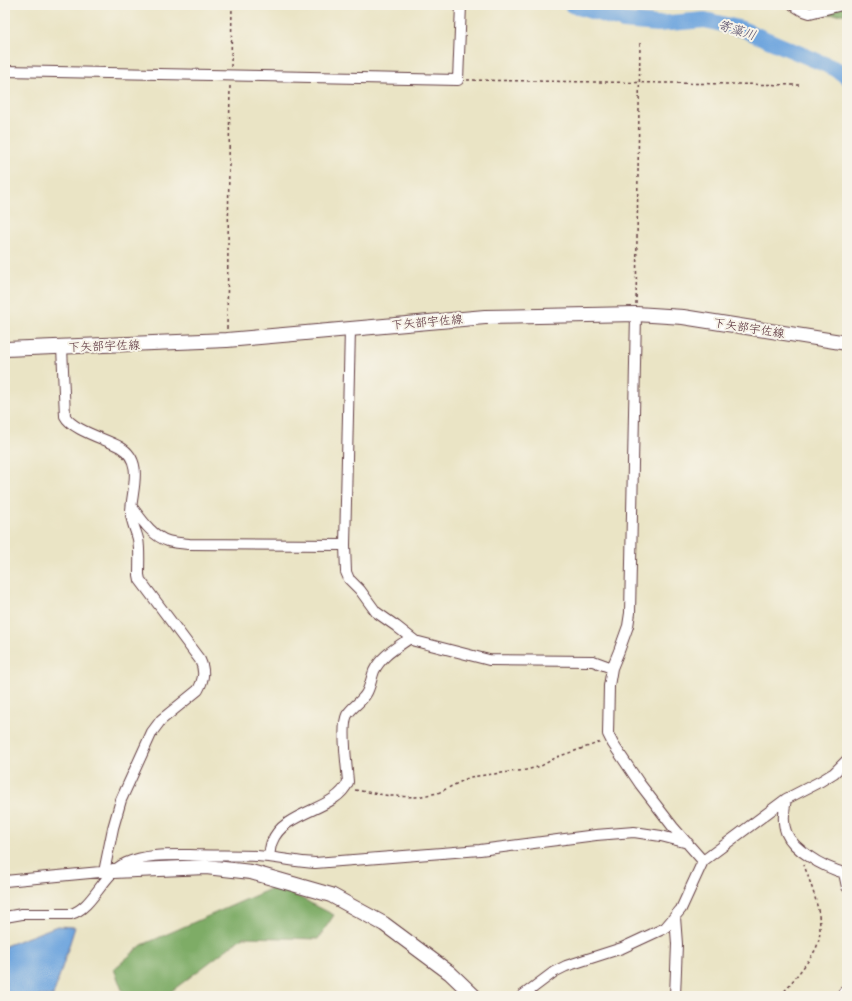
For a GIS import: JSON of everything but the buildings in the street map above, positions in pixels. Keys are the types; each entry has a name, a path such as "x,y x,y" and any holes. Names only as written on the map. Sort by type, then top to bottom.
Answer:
{"main road":[{"name":"下矢部宇佐線","path":"5,349 227,340 485,317 636,314 683,317 847,343"},
{"path":"109,871 206,868 251,872 331,895 384,924 450,973 474,996"}],"street":[{"path":"5,71 458,80 461,5"},
{"path":"794,5 801,10 810,13 842,5"},
{"path":"636,314 630,613 628,626 620,651 612,668 609,686 608,728 610,738 640,784 655,805 703,861"},
{"path":"350,328 345,545 346,572 349,579 360,590 376,612 410,638 422,644 489,660 524,662 593,661 612,668"},
{"path":"5,918 22,914 71,914 78,912 85,906 109,871 113,828 121,800 152,732 161,720 198,690 204,673 200,660 140,580 138,540 131,518 136,472 134,464 127,452 120,446 75,426 66,420 62,347"},
{"path":"132,506 142,521 158,535 167,541 177,543 345,545"},
{"path":"269,857 272,842 282,829 299,815 324,804 340,794 345,788 348,782 344,728 346,717 366,694 375,671 384,656 410,638"},
{"path":"522,996 554,972 566,966 609,954 665,928 675,917 688,896 703,861 786,799 821,782 834,773 847,760"},
{"path":"786,799 783,811 785,829 793,845 815,861 833,870 846,873 847,887"},
{"path":"5,881 109,871 126,863 142,858 162,855 269,857 296,862 315,863 473,850 634,832 661,836 688,843"},
{"path":"675,917 677,944 675,996"},
{"path":"841,996 847,988"}],"path":[{"path":"227,340 232,5"},
{"path":"636,314 640,42"},
{"path":"458,80 799,85"},
{"path":"345,788 391,796 416,797 438,793 470,777 526,770 540,766 557,757 610,738"},
{"path":"780,996 815,951 819,938 820,923 811,885 799,850"}],"green space":[{"path":"792,5 847,5 847,14 809,15"},
{"path":"277,886 334,915 318,939 243,937 165,996 132,996 122,990 114,969 142,945"}],"water":[{"path":"57,926 75,927 53,996 5,996 5,946"}],"waterway":[{"name":"寄藻川","path":"572,5 624,21 658,24 705,20 742,29 836,69 847,77"}]}
